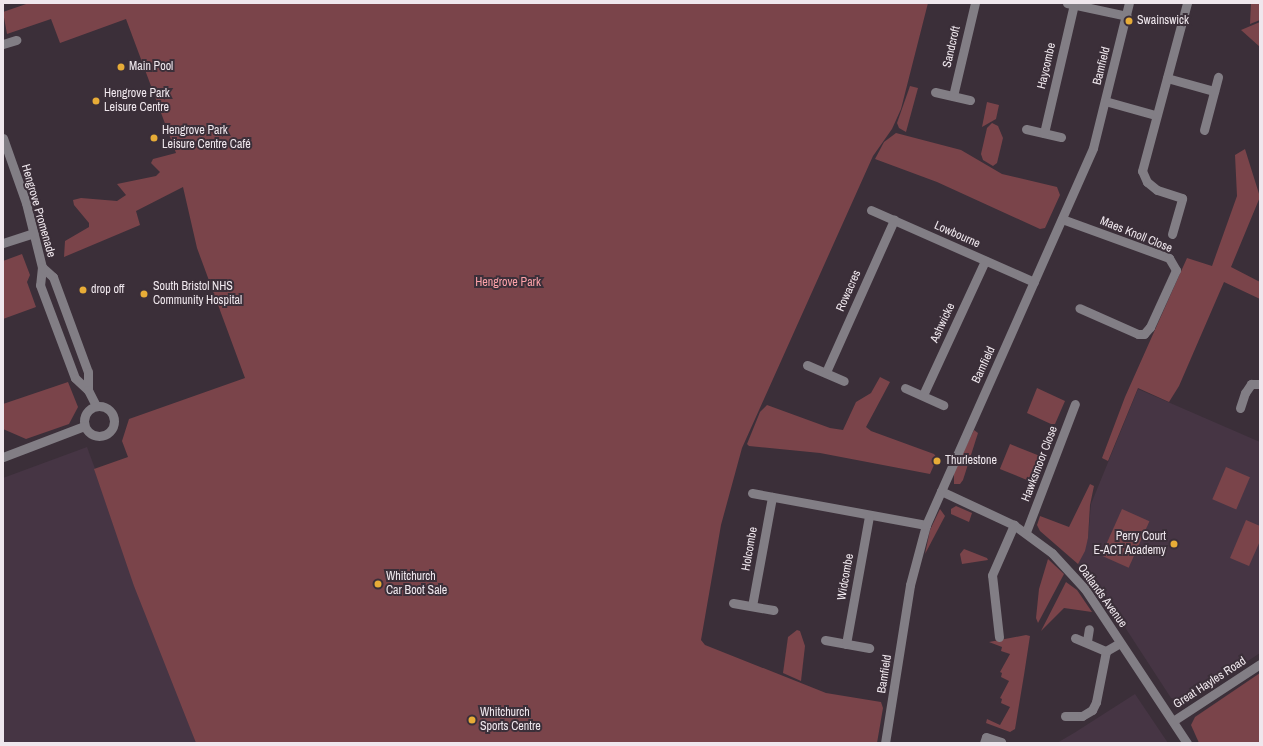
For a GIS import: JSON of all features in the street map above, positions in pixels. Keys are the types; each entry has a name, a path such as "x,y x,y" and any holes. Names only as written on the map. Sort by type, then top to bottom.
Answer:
{"street":[{"name":"Sandcroft","path":"953,96 975,3"},
{"name":"Bamfield","path":"885,743 910,585 926,525 1093,148 1106,101 1129,3"},
{"path":"1172,234 1182,198 1157,190 1147,182 1142,171 1187,3"},
{"path":"1070,4 1127,16"},
{"name":"Haycombe","path":"1044,133 1070,4"},
{"path":"3,44 16,40"},
{"path":"1204,130 1218,77"},
{"path":"1167,78 1214,91"},
{"path":"935,92 970,100"},
{"path":"1106,101 1156,115"},
{"path":"1026,129 1061,137"},
{"name":"Hengrove Promenade","path":"3,138 26,203 42,267 40,285 75,378 88,390 96,406"},
{"name":"Lowbourne","path":"871,210 1034,282"},
{"name":"Rowacres","path":"826,372 894,220"},
{"name":"Maes Knoll Close","path":"1062,220 1169,258 1176,270 1150,327 1144,334 1138,334 1079,308"},
{"path":"3,244 33,233"},
{"name":"Ashwicke","path":"923,395 985,261"},
{"name":"Hengrove Promenade","path":"42,267 53,277 64,304 88,372 88,390"},
{"path":"807,365 844,381"},
{"path":"1240,408 1245,393 1251,384 1260,384"},
{"path":"905,388 943,405"},
{"name":"Hawksmoor Close","path":"1026,532 1076,404"},
{"path":"96,406 105,407 114,417 112,430 106,440 91,435 84,426 85,415 96,406"},
{"path":"3,457 84,426"},
{"name":"Oatlands Avenue","path":"941,491 1026,532 1052,553 1072,573 1187,743"},
{"path":"752,493 869,516 926,525"},
{"name":"Holcombe","path":"752,606 772,497"},
{"name":"Widcombe","path":"846,644 869,516"},
{"path":"999,637 992,575 1014,525"},
{"path":"733,602 773,610"},
{"path":"1087,641 1089,629"},
{"path":"1076,638 1087,641 1106,651"},
{"path":"826,640 869,648"},
{"path":"1065,716 1082,716 1092,710 1096,702 1106,651 1120,643"},
{"name":"Great Hayles Road","path":"1173,721 1260,664"},
{"path":"984,743 986,737 1001,742"}],"shaded area":[{"name":"Perry Court E-ACT Academy","path":"1138,389 1260,442 1260,653 1186,702 1171,698 1104,595 1078,564 1088,538 1091,504"},
{"path":"87,447 196,743 3,743 3,478"},
{"path":"1135,694 1168,743 1057,743 1074,733"}],"green space":[{"name":"Hengrove Park","path":"29,3 928,3 901,109 892,129 873,156 742,448 721,525 701,640 705,645 826,693 881,702 883,708 877,743 196,743 134,586 94,469 128,457 122,441 129,419 245,378 197,248 183,187 136,211 140,225 64,257 65,241 89,227 89,223 74,205 73,200 81,198 117,201 126,195 117,184 156,176 160,172 151,163 153,159 176,153 126,19 60,43 51,19 7,34 3,12"},
{"path":"1251,3 1260,3 1260,20 1250,24"},
{"path":"1260,22 1260,47 1241,30"},
{"path":"910,86 918,88 906,132 899,128 897,123"},
{"path":"987,102 999,105 996,119 982,127"},
{"path":"992,123 998,126 1003,138 997,163 993,166 983,160 981,154 987,128"},
{"path":"896,133 961,150 1002,174 1057,187 1060,195 1045,228 1040,229 937,182 875,159 884,142"},
{"path":"1245,149 1260,197 1231,267 1260,282 1260,299 1224,282 1179,386 1169,402 1138,388 1108,461 1102,458 1125,397 1187,258 1212,266 1237,196 1235,155"},
{"path":"22,254 30,275 27,282 36,307 3,319 3,261"},
{"path":"880,377 890,382 866,427 871,431 934,454 937,458 930,474 820,453 749,446 747,444 760,412 767,405 830,428 843,430 856,402 871,393"},
{"path":"68,382 78,407 69,424 26,439 3,429 3,404"},
{"path":"1037,388 1065,401 1055,424 1051,424 1027,413"},
{"path":"974,430 978,433 963,480 960,484 954,484 954,471"},
{"path":"1010,444 1042,457 1032,482 1000,469"},
{"path":"1226,467 1250,477 1236,509 1212,499"},
{"path":"1090,484 1094,486 1090,505 1088,538 1085,551 1078,564 1040,531 1037,525 1040,516 1069,527"},
{"path":"956,506 972,513 969,522 951,514 951,509"},
{"path":"940,509 945,516 925,554 930,530"},
{"path":"1122,509 1149,521 1129,568 1101,556"},
{"path":"1246,520 1260,526 1260,541 1249,566 1230,558"},
{"path":"964,549 987,558 988,560 962,564 960,554"},
{"path":"1048,559 1064,574 1038,623 1036,618 1039,589"},
{"path":"1066,582 1077,590 1092,612 1064,608 1041,631"},
{"path":"797,630 800,631 805,646 801,681 783,673 788,637"},
{"path":"1026,635 1030,636 1024,675 1015,729 1010,732 986,723 987,719 1000,725 1010,707 1001,703 1002,699 1000,698 1009,681 1001,677 1002,673 1000,672 1010,654 1001,651 1002,647 989,642"},
{"path":"1260,673 1260,743 1199,743 1191,725 1195,717"}],"place":[{"name":"Swainswick","path":"1129,21"},
{"name":"Main Pool","path":"121,67"},
{"name":"Hengrove Park Leisure Centre","path":"96,101"},
{"name":"Hengrove Park Leisure Centre Café","path":"154,138"},
{"name":"drop off","path":"83,290"},
{"name":"South Bristol NHS Community Hospital","path":"144,294"},
{"name":"Thurlestone","path":"937,461"},
{"name":"Perry Court E-ACT Academy","path":"1174,544"},
{"name":"Whitchurch Car Boot Sale","path":"378,584"},
{"name":"Whitchurch Sports Centre","path":"472,720"}]}
